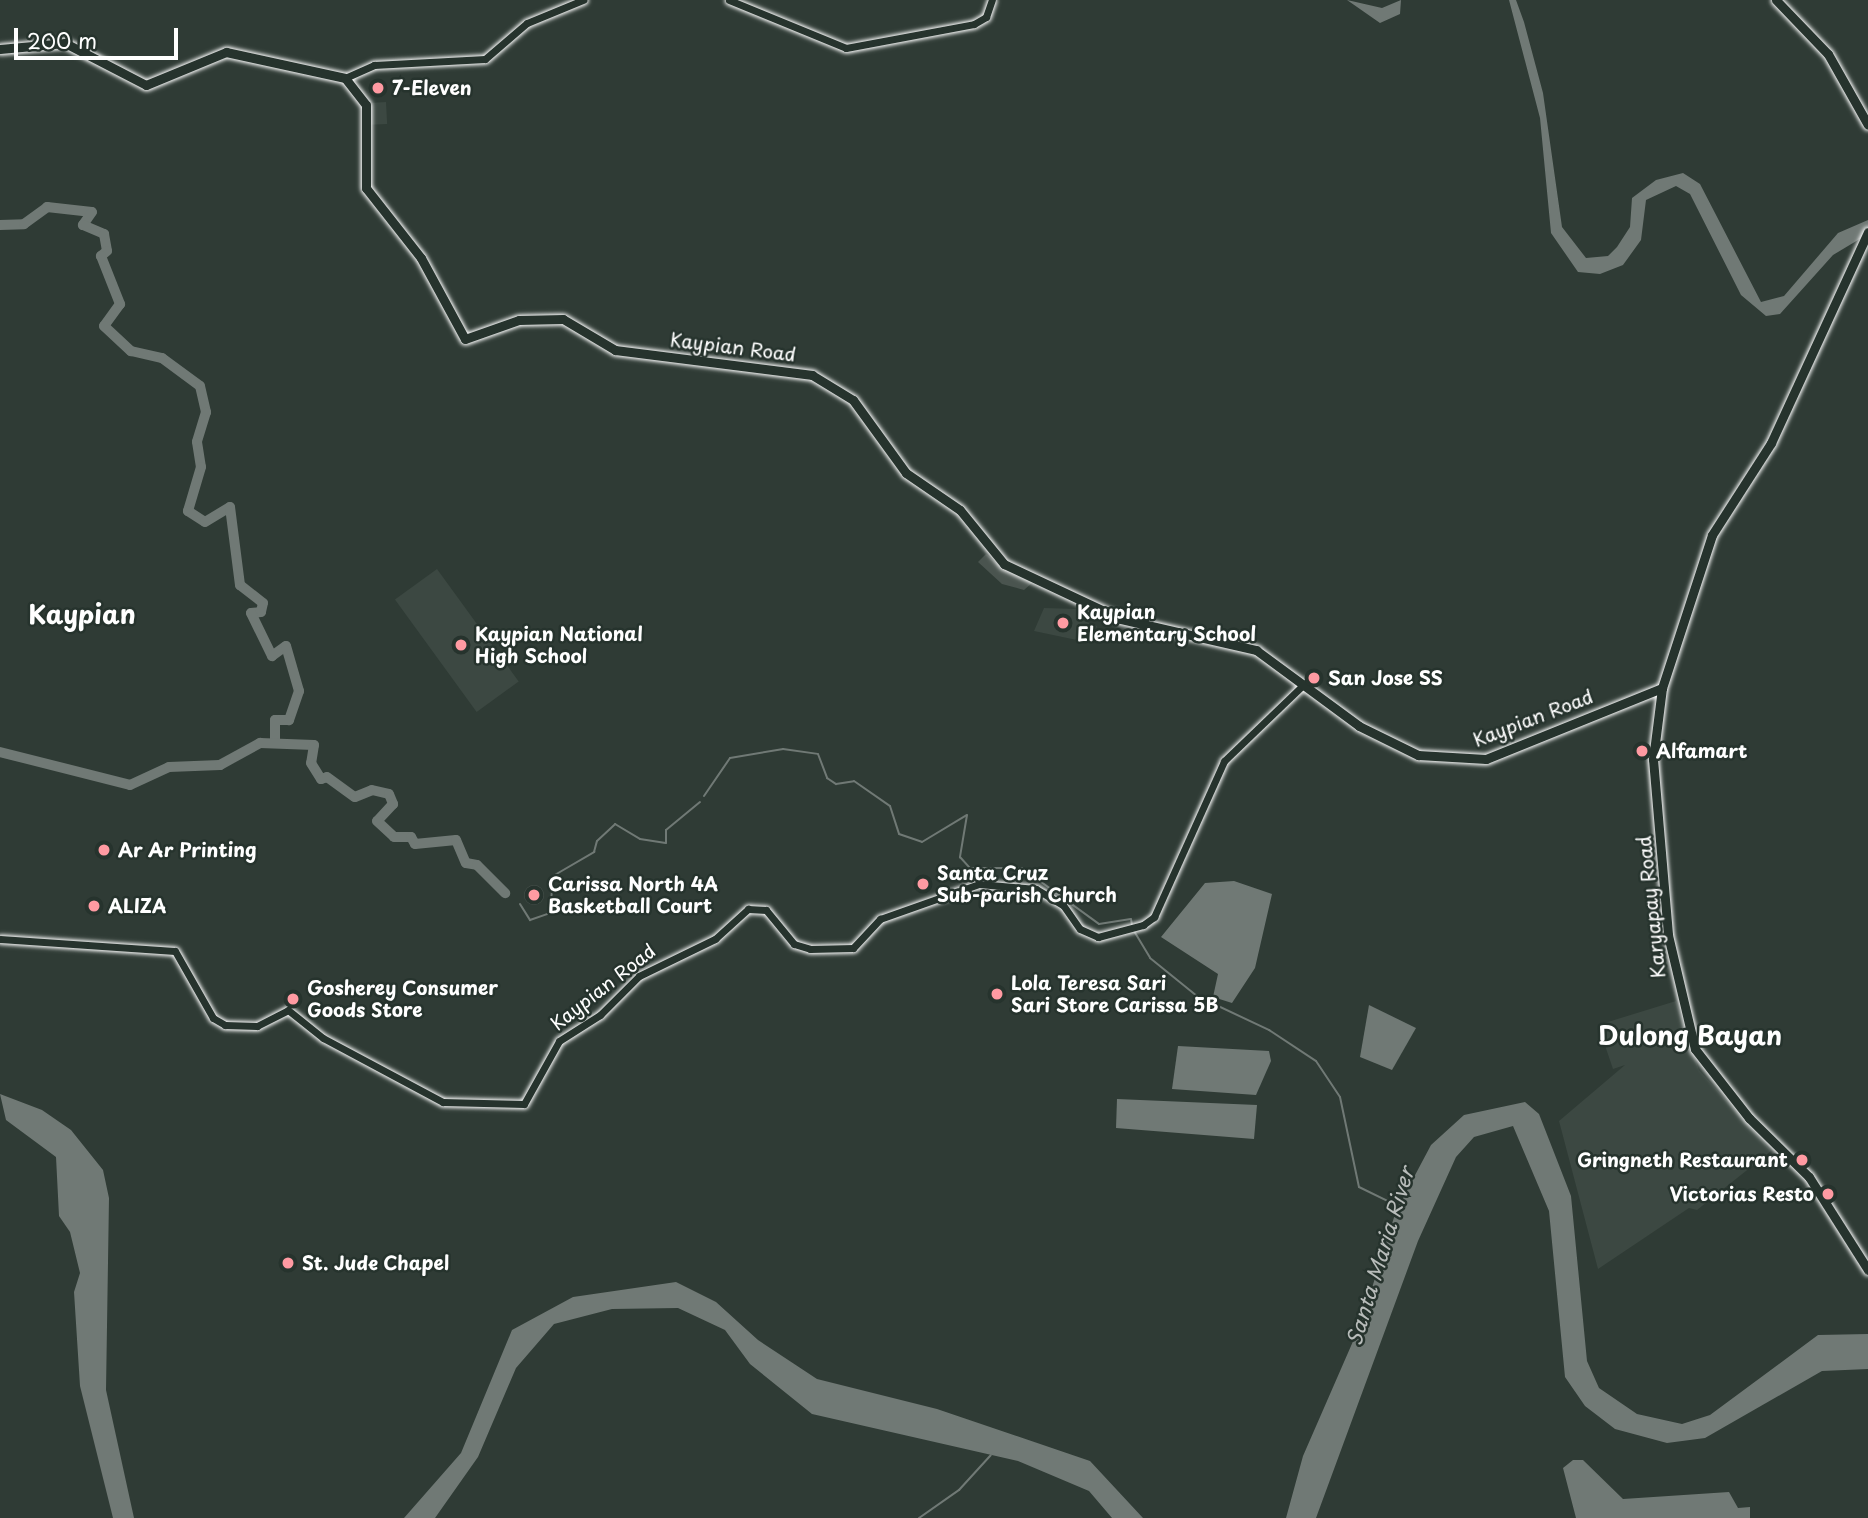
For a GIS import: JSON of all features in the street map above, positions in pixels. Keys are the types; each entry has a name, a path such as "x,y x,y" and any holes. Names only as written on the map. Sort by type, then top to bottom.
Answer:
{"main road":[{"path":"1776,0 1828,54 1868,125"},
{"path":"0,49 65,43 146,85 226,52 345,78"},
{"name":"Kaypian Road","path":"345,78 366,105 366,188 421,258 465,340 519,320 563,318 615,350 812,375 853,400 906,473 960,510 1004,564 1121,619 1256,650 1306,683 1371,732 1418,754 1469,761 1662,688"},
{"name":"Karyapay Road","path":"1867,236 1770,443 1712,535 1662,688 1653,759 1668,935 1682,1011 1695,1049 1722,1086 1809,1177 1868,1270"}],"street":[{"path":"345,78 374,65 485,59 527,23 583,0"},
{"path":"729,0 846,48 974,24 986,17 992,0"},
{"name":"Kaypian Road","path":"0,939 174,951 213,1018 225,1025 257,1026 288,1010 323,1038 443,1102 524,1104 559,1041 600,1015 646,971 715,939 748,909 766,910 801,948 853,948 880,919 979,884 1036,889 1063,905 1080,929 1098,937 1143,925 1154,917 1224,761 1306,683"}],"shaded area":[{"path":"1347,0 1382,8 1401,0 1400,14 1380,23"},
{"path":"1509,0 1516,0 1543,93 1562,227 1586,258 1608,256 1617,247 1630,227 1632,198 1656,180 1683,173 1700,184 1761,302 1784,296 1838,233 1868,220 1868,234 1833,255 1780,314 1766,316 1741,295 1690,194 1676,186 1646,200 1641,240 1623,265 1600,274 1578,272 1551,233 1540,118"},
{"path":"386,102 387,124 370,125 369,103"},
{"path":"986,554 1003,569 1033,582 1024,590 1002,584 978,562"},
{"name":"Kaypian National High School","path":"437,569 519,681 477,712 395,600"},
{"name":"Kaypian Elementary School","path":"1044,608 1078,609 1079,619 1097,626 1091,643 1034,631"},
{"path":"1234,881 1272,894 1255,968 1232,1003 1213,997 1218,974 1161,937 1205,883"},
{"name":"Carissa North 4A Basketball Court","path":"534,885 541,888 544,895 541,902 534,905 527,902 524,895 527,888"},
{"path":"1676,1001 1685,1029 1667,1035 1670,1046 1688,1039 1699,1070 1771,1151 1697,1210 1689,1208 1598,1269 1559,1121 1625,1065 1613,1069 1598,1025"},
{"path":"1369,1005 1416,1028 1392,1070 1360,1057"},
{"path":"1178,1046 1269,1051 1271,1061 1256,1095 1172,1089"},
{"path":"0,1094 42,1110 71,1130 103,1170 109,1198 106,1390 134,1518 113,1518 80,1386 74,1292 80,1273 70,1232 59,1216 56,1157 6,1120"},
{"path":"1117,1099 1257,1105 1254,1139 1116,1128"},
{"path":"1525,1102 1539,1114 1571,1196 1587,1361 1599,1388 1637,1414 1682,1424 1710,1415 1818,1335 1868,1334 1868,1369 1822,1371 1705,1438 1667,1443 1615,1429 1585,1406 1565,1377 1549,1211 1513,1126 1474,1137 1456,1157 1418,1241 1316,1518 1286,1518 1303,1456 1361,1323 1396,1211 1431,1145 1464,1115"},
{"path":"676,1282 716,1302 758,1340 817,1379 937,1409 1090,1461 1143,1518 1112,1518 1089,1491 1018,1461 812,1414 750,1364 725,1330 678,1308 612,1309 554,1324 516,1368 478,1457 435,1518 404,1518 461,1453 512,1330 573,1297"},
{"path":"1573,1460 1583,1460 1623,1499 1729,1492 1738,1508 1750,1507 1750,1518 1576,1518 1563,1468"}],"waterway":[{"path":"0,225 24,224 47,207 92,212 83,225 104,234 107,251 101,256 120,304 104,326 131,351 162,358 200,386 206,412 197,442 201,467 188,511 205,522 230,507 240,585 263,603 261,612 251,613 272,656 286,646 299,691 289,720 275,720 275,741"},
{"path":"0,752 130,785 169,767 220,765 260,743 314,745 311,763 321,779 327,777 355,797 372,790 389,794 393,804 377,821 394,837 411,837 415,844 456,840 466,863 477,865 505,893"},
{"path":"704,796 730,758 783,749 818,754 827,778 836,784 854,781 890,806 899,834 922,842 967,815 960,857 970,868 1022,868 1099,924 1131,919 1132,925"},
{"path":"520,904 530,920 550,913 553,876 594,852 597,841 615,824 640,839 666,843 666,830 700,802"},
{"name":"Santa Maria River","path":"1134,931 1150,958 1197,996 1269,1030 1316,1061 1340,1097 1359,1187 1398,1206"},
{"path":"919,1518 959,1490 991,1455"}],"place":[{"name":"7-Eleven","path":"378,88"},
{"name":"Kaypian Elementary School","path":"1063,623"},
{"name":"Kaypian National High School","path":"461,645"},
{"name":"San Jose SS","path":"1314,678"},
{"name":"Alfamart","path":"1642,751"},
{"name":"Ar Ar Printing","path":"104,850"},
{"name":"Santa Cruz Sub-parish Church","path":"923,884"},
{"name":"Carissa North 4A Basketball Court","path":"534,895"},
{"name":"ALIZA","path":"94,906"},
{"name":"Lola Teresa Sari Sari Store Carissa 5B","path":"997,994"},
{"name":"Gosherey Consumer Goods Store","path":"293,999"},
{"name":"Gringneth Restaurant","path":"1802,1160"},
{"name":"Victorias Resto","path":"1828,1194"},
{"name":"St. Jude Chapel","path":"288,1263"}],"district":[{"name":"Kaypian","path":"82,614"},
{"name":"Dulong Bayan","path":"1690,1035"}]}
